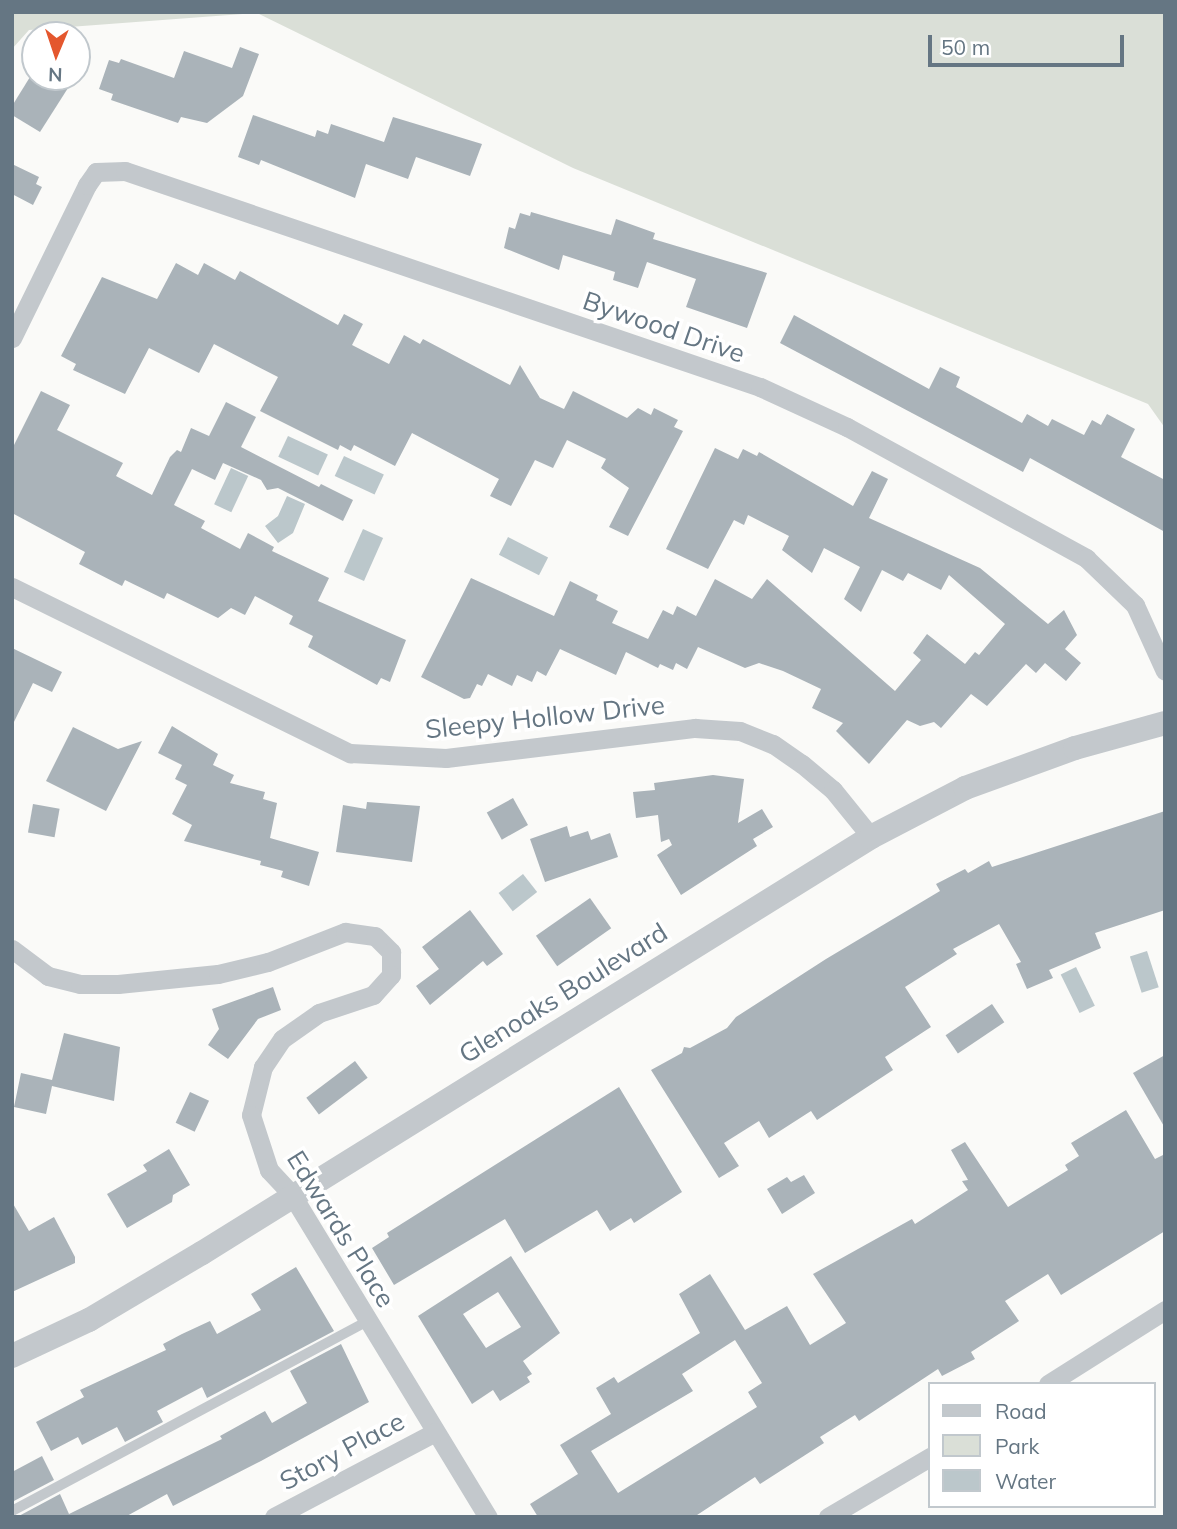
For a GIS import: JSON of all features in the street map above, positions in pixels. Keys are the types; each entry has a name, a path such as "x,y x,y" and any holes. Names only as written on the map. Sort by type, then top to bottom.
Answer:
{"street":[{"name":"Bywood Drive","path":"12,338 81,195 96,172 125,171 760,387 859,433 1086,558 1135,606 1165,671"},
{"name":"Sleepy Hollow Drive","path":"12,587 350,753 446,758 695,728 740,732 773,744 802,764 833,790 871,837"},
{"name":"Glenoaks Boulevard","path":"12,1356 89,1320 871,837 965,788 1074,748 1165,723"},
{"name":"Edwards Place","path":"12,949 48,976 80,984 118,984 231,971 268,962 345,932 375,936 391,952 391,975 373,995 319,1013 282,1039 255,1090 251,1115 269,1170 292,1195 488,1517"},
{"path":"1051,1382 1165,1310"},
{"name":"Story Place","path":"274,1517 435,1432"},
{"path":"828,1517 928,1458"}],"lane":[{"path":"12,1511 368,1321"}],"green space":[{"path":"12,12 1165,12 1165,428 1148,404 573,168 257,13 91,25 91,21 21,21 21,39 12,49"}],"water":[{"path":"288,436 328,455 318,475 278,457"},
{"path":"344,456 384,475 375,495 335,476"},
{"path":"231,468 248,476 231,512 214,504"},
{"path":"287,496 305,504 293,533 278,543 265,526 278,516"},
{"path":"363,529 383,538 364,581 344,572"},
{"path":"508,537 548,557 539,575 499,555"},
{"path":"523,874 537,892 513,911 499,893"},
{"path":"1147,951 1159,987 1142,993 1130,957"},
{"path":"1076,967 1095,1006 1080,1013 1061,974"}],"building":[{"path":"240,47 259,54 243,96 207,123 181,117 178,123 111,100 113,94 99,89 109,60 119,63 121,59 174,78 184,51 232,68"},
{"path":"21,91 66,91 40,132 12,115 12,106"},
{"path":"253,115 315,137 317,130 328,134 331,124 384,142 393,117 482,144 470,176 416,157 408,179 366,164 355,198 261,160 259,165 238,157"},
{"path":"12,164 39,177 36,184 42,187 33,205 12,194"},
{"path":"531,212 611,235 616,219 655,233 653,239 767,273 747,328 686,307 696,279 647,262 638,288 613,280 615,272 563,255 559,270 504,248 509,227 515,229 520,213 530,216"},
{"path":"176,263 198,275 204,263 235,280 240,271 338,325 344,314 363,324 352,345 389,364 404,335 420,344 423,339 510,385 520,365 540,398 564,409 573,391 627,418 638,408 651,415 654,408 678,420 674,427 683,431 628,536 609,527 629,488 601,468 606,459 567,440 553,468 535,460 511,506 490,496 499,479 412,433 395,466 354,445 351,451 340,445 338,450 260,411 278,377 214,344 199,373 149,348 125,394 73,370 76,364 61,356 102,277 157,299"},
{"path":"794,315 929,389 940,367 960,377 956,387 1022,423 1027,414 1048,426 1052,419 1084,435 1092,420 1101,425 1107,414 1135,429 1121,457 1165,480 1165,532 1030,458 1023,472 780,343"},
{"path":"41,391 70,405 57,430 123,463 116,476 152,495 170,457 177,450 181,452 191,428 209,436 226,402 256,417 241,447 319,487 321,484 353,500 343,521 278,488 267,490 261,480 223,463 215,480 192,469 174,505 205,521 201,528 240,549 248,533 274,547 272,551 329,578 318,601 406,640 390,682 381,678 377,685 308,647 313,636 289,624 293,616 255,596 245,615 231,608 218,618 167,593 164,599 125,580 122,586 79,564 85,552 12,513 12,449"},
{"path":"715,448 738,459 743,449 757,456 759,452 853,506 872,471 888,479 869,518 980,568 1048,624 1064,610 1077,635 1065,649 1081,663 1066,681 1045,663 1036,673 1026,664 987,706 971,694 941,728 934,722 920,726 907,720 869,764 836,731 843,723 812,708 821,689 783,671 759,663 745,668 698,647 687,669 676,663 673,670 660,664 658,668 626,652 616,675 560,649 546,676 537,671 532,682 517,675 512,686 488,674 482,686 477,684 470,698 464,699 421,677 471,578 554,616 570,581 598,595 596,600 618,611 612,623 648,639 663,610 673,615 677,606 696,616 715,579 752,599 767,579 895,691 921,660 913,653 927,634 965,664 975,652 979,655 1005,624 949,575 941,590 908,573 903,581 882,570 861,612 844,599 860,567 824,548 812,573 782,550 789,536 748,515 744,525 734,520 708,569 666,549"},
{"path":"12,648 62,672 52,692 33,683 12,726"},
{"path":"172,726 218,754 213,765 234,775 230,783 265,792 263,799 277,803 270,838 319,852 309,886 281,877 283,871 260,865 261,861 184,841 192,825 172,814 187,785 175,779 182,765 158,753"},
{"path":"73,727 118,749 142,741 106,811 46,781"},
{"path":"713,775 744,779 738,823 762,809 773,827 753,839 757,846 681,895 657,855 672,845 669,839 661,842 658,815 636,818 633,792 655,790 654,783"},
{"path":"513,798 528,825 502,840 487,813"},
{"path":"367,802 420,806 412,862 336,852 343,805 366,809"},
{"path":"33,804 60,809 55,837 28,833"},
{"path":"1165,811 1165,910 1095,933 1101,948 1049,970 1053,978 1027,989 1016,964 1021,962 999,924 953,949 957,954 905,987 931,1027 885,1057 893,1070 817,1120 811,1111 769,1138 759,1121 724,1143 739,1166 719,1178 651,1070 682,1053 684,1047 690,1048 727,1028 736,1017 826,959 940,891 936,884 965,869 968,873 989,861 992,867"},
{"path":"567,826 570,837 588,831 591,840 610,833 618,857 545,882 530,839"},
{"path":"590,898 611,928 557,966 536,936"},
{"path":"470,910 503,954 487,966 483,961 430,1005 416,986 439,969 422,947"},
{"path":"273,987 281,1010 258,1019 228,1059 208,1045 219,1029 212,1009"},
{"path":"992,1004 1004,1022 958,1054 946,1035"},
{"path":"64,1033 120,1047 114,1101 52,1086 46,1114 14,1107 21,1073 52,1080"},
{"path":"1165,1055 1165,1128 1133,1073"},
{"path":"355,1061 368,1078 319,1114 306,1098"},
{"path":"619,1087 682,1192 634,1223 631,1218 610,1231 597,1210 525,1253 505,1219 394,1285 372,1248 389,1237 387,1233"},
{"path":"190,1092 209,1101 195,1132 176,1123"},
{"path":"1126,1110 1155,1159 1165,1154 1165,1231 1061,1295 1048,1274 1005,1301 1019,1321 971,1352 975,1359 942,1376 938,1369 859,1421 855,1415 820,1437 824,1443 760,1484 755,1477 694,1517 538,1517 530,1504 578,1474 560,1445 611,1414 596,1388 614,1377 618,1383 700,1333 679,1294 710,1274 745,1330 787,1306 810,1345 846,1323 813,1274 912,1219 915,1224 968,1190 962,1181 968,1180 951,1150 965,1142 1008,1207 1068,1170 1065,1165 1079,1156 1071,1143","holes":["735,1340 762,1383 748,1392 757,1407 618,1493 591,1451 693,1391 682,1374"]},
{"path":"169,1149 190,1185 173,1195 172,1202 127,1228 107,1194 147,1171 143,1165"},
{"path":"804,1175 815,1193 782,1214 767,1189 787,1177 791,1182"},
{"path":"12,1202 29,1231 54,1217 75,1257 75,1263 12,1292"},
{"path":"511,1256 560,1333 523,1361 532,1374 527,1377 530,1382 500,1401 493,1390 472,1404 418,1316","holes":["498,1292 521,1327 486,1348 463,1314"]},
{"path":"296,1267 334,1331 207,1398 202,1387 157,1411 163,1422 125,1442 117,1427 82,1445 78,1437 51,1451 36,1422 84,1397 80,1390 166,1350 163,1344 182,1334 210,1321 217,1334 261,1310 251,1294"},
{"path":"341,1344 369,1402 261,1461 173,1506 167,1494 125,1517 17,1517 60,1494 69,1514 222,1439 220,1436 265,1411 272,1423 307,1403 290,1371"},
{"path":"42,1456 54,1480 12,1502 12,1472"}]}
